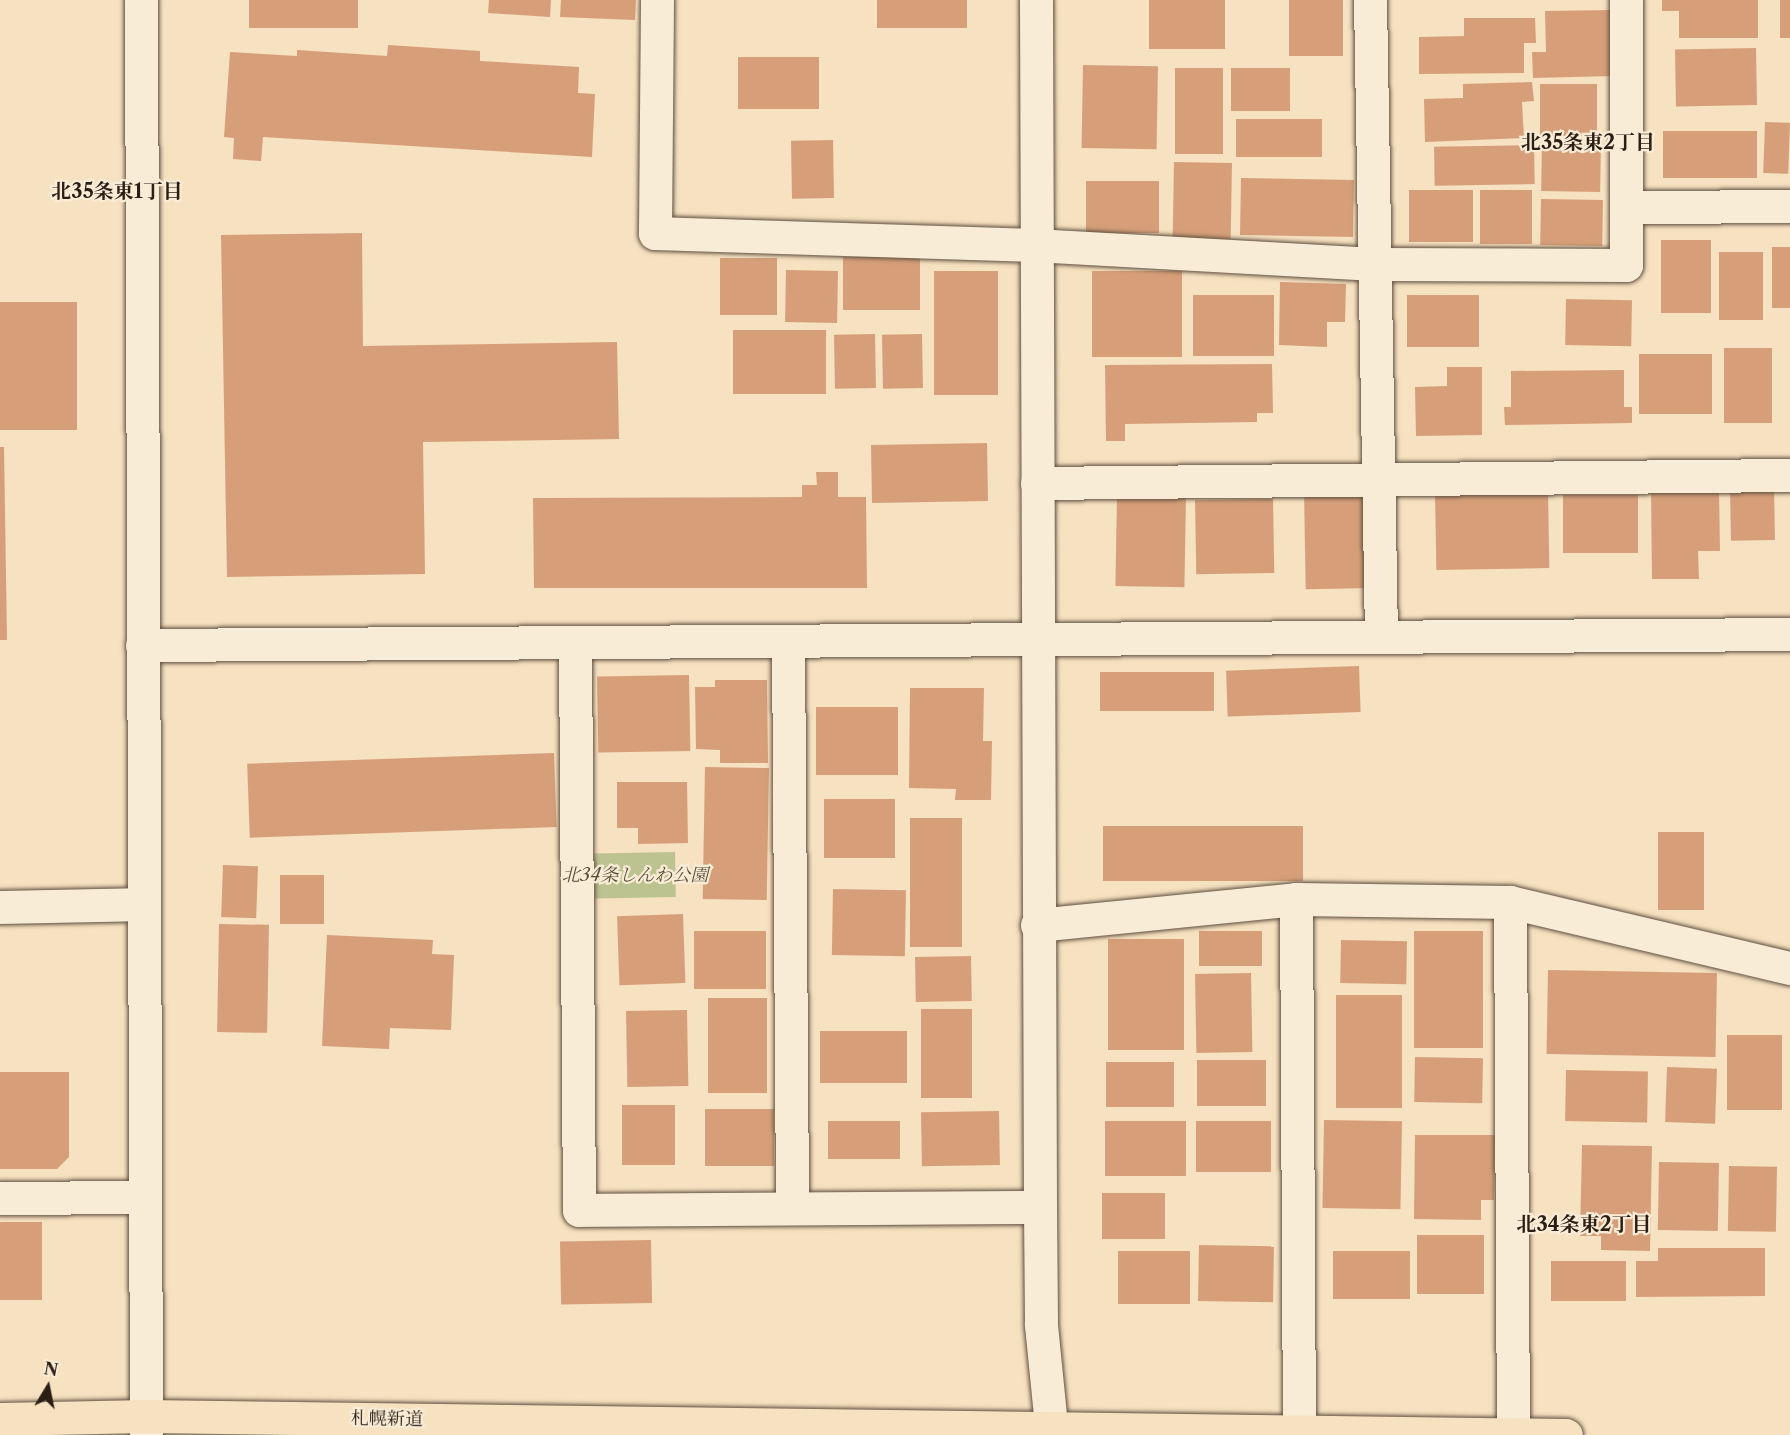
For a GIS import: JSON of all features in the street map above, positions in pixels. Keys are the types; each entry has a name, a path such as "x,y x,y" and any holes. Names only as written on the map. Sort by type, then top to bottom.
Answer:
{"highway":[{"name":"札幌新道","path":"0,1419 146,1426 1566,1435"}],"street":[{"path":"141,0 146,1426"},
{"path":"657,0 655,233 1034,244 1374,264 1626,265 1626,0"},
{"path":"1036,0 1035,639 1041,1325 1052,1430"},
{"path":"1370,0 1381,636"},
{"path":"1626,207 1790,206"},
{"path":"1037,483 1790,475"},
{"path":"142,645 1790,634"},
{"path":"788,641 792,1206"},
{"path":"575,643 579,1210 792,1206 1040,1207"},
{"path":"1037,925 1296,899 1510,902 1790,968"},
{"path":"1296,899 1299,1432"},
{"path":"1510,902 1513,1433"},
{"path":"0,907 144,904"},
{"path":"0,1198 145,1197"}],"green space":[{"name":"北34条しんわ公園","path":"675,852 676,897 595,898 594,853"}],"building":[{"path":"249,0 358,0 358,28 249,28"},
{"path":"489,0 551,0 550,17 488,13"},
{"path":"561,0 636,0 635,20 560,17"},
{"path":"877,0 967,0 967,28 877,28"},
{"path":"1149,0 1225,0 1225,49 1149,49"},
{"path":"1289,0 1343,0 1343,56 1289,56"},
{"path":"1662,0 1758,0 1758,38 1679,38 1679,11 1662,11"},
{"path":"1780,0 1790,0 1790,38 1780,38"},
{"path":"1612,10 1613,76 1533,78 1532,52 1546,52 1545,11"},
{"path":"1464,18 1535,18 1536,43 1524,43 1524,73 1419,74 1419,37 1464,36"},
{"path":"388,45 480,51 480,61 579,67 578,93 595,94 592,157 263,137 261,161 233,159 234,138 224,137 230,52 297,56 297,50 387,56"},
{"path":"1756,48 1757,105 1676,106 1675,49"},
{"path":"738,57 819,57 819,109 738,109"},
{"path":"1083,65 1158,66 1157,149 1082,148"},
{"path":"1175,68 1223,68 1223,154 1175,154"},
{"path":"1231,68 1290,68 1290,111 1231,111"},
{"path":"1532,82 1534,101 1522,102 1524,138 1425,142 1424,99 1463,98 1463,84"},
{"path":"1540,84 1597,84 1597,136 1540,136"},
{"path":"1236,119 1322,119 1322,157 1236,157"},
{"path":"1765,122 1790,123 1788,174 1763,173"},
{"path":"1663,131 1757,131 1757,178 1663,178"},
{"path":"833,140 834,198 792,199 791,141"},
{"path":"1542,142 1601,143 1600,192 1541,191"},
{"path":"1534,145 1535,184 1435,186 1434,147"},
{"path":"1174,162 1232,163 1231,239 1173,238"},
{"path":"1241,178 1354,180 1353,237 1240,235"},
{"path":"1086,181 1159,181 1159,233 1086,233"},
{"path":"1409,190 1473,190 1473,242 1409,242"},
{"path":"1480,190 1532,190 1532,244 1480,244"},
{"path":"1541,199 1603,200 1602,246 1540,245"},
{"path":"362,233 363,346 617,342 619,439 423,442 425,574 227,577 221,235"},
{"path":"1661,240 1711,240 1711,313 1661,313"},
{"path":"1772,247 1790,247 1790,308 1772,308"},
{"path":"1719,252 1763,252 1763,320 1719,320"},
{"path":"843,257 920,257 920,310 843,310"},
{"path":"720,258 777,258 777,315 720,315"},
{"path":"786,270 838,271 837,323 785,322"},
{"path":"934,271 998,271 998,395 934,395"},
{"path":"1092,271 1182,271 1182,357 1092,357"},
{"path":"1280,282 1346,284 1345,322 1327,322 1327,347 1279,345"},
{"path":"1193,295 1274,295 1274,356 1193,356"},
{"path":"1407,295 1479,295 1479,347 1407,347"},
{"path":"1566,299 1632,300 1631,346 1565,345"},
{"path":"0,302 77,302 77,430 0,430"},
{"path":"733,330 826,330 826,394 733,394"},
{"path":"875,334 876,388 835,389 834,335"},
{"path":"922,334 923,388 883,389 882,335"},
{"path":"1724,348 1772,348 1772,423 1724,423"},
{"path":"1639,354 1712,354 1712,414 1639,414"},
{"path":"1272,364 1273,413 1257,413 1257,422 1125,424 1125,441 1106,441 1105,365"},
{"path":"1447,367 1482,367 1482,435 1416,436 1415,387 1447,386"},
{"path":"1624,370 1624,407 1632,407 1632,423 1505,425 1504,407 1511,407 1511,371"},
{"path":"987,443 988,501 872,503 871,445"},
{"path":"0,447 4,447 7,640 0,640"},
{"path":"816,472 838,472 838,497 866,497 867,588 534,588 533,498 802,497 802,485 817,485"},
{"path":"1774,486 1775,540 1731,541 1730,487"},
{"path":"1372,490 1374,588 1306,589 1304,491"},
{"path":"1548,490 1549,568 1436,570 1435,492"},
{"path":"1719,490 1720,551 1698,551 1699,579 1652,579 1651,491"},
{"path":"1117,495 1186,496 1184,587 1115,586"},
{"path":"1563,495 1638,495 1638,553 1563,553"},
{"path":"1273,499 1274,573 1196,574 1195,500"},
{"path":"1359,666 1361,712 1228,717 1226,671"},
{"path":"1100,672 1214,672 1214,711 1100,711"},
{"path":"689,675 690,751 598,753 597,677"},
{"path":"715,680 767,680 768,763 720,763 720,750 696,749 695,687 715,687"},
{"path":"910,688 984,688 983,741 992,741 991,800 955,800 956,789 909,788"},
{"path":"816,707 898,707 898,775 816,775"},
{"path":"554,753 557,827 250,838 247,764"},
{"path":"705,767 769,768 767,900 703,899"},
{"path":"617,782 687,782 688,843 638,844 638,828 617,828"},
{"path":"824,799 895,799 895,858 824,858"},
{"path":"910,818 962,818 962,947 910,947"},
{"path":"1103,826 1303,826 1303,881 1103,881"},
{"path":"1658,832 1704,832 1704,910 1658,910"},
{"path":"223,865 258,866 256,918 221,917"},
{"path":"280,875 324,875 324,924 280,924"},
{"path":"833,889 906,890 905,956 832,955"},
{"path":"683,914 685,983 619,985 617,916"},
{"path":"219,924 269,925 267,1033 217,1032"},
{"path":"694,931 766,931 766,989 694,989"},
{"path":"1199,931 1262,931 1262,966 1199,966"},
{"path":"1414,931 1483,931 1483,1048 1414,1048"},
{"path":"327,935 433,940 432,954 454,955 451,1030 390,1028 389,1049 322,1046"},
{"path":"1108,939 1184,939 1184,1050 1108,1050"},
{"path":"1341,940 1407,941 1406,984 1340,983"},
{"path":"971,956 972,1001 916,1002 915,957"},
{"path":"1548,970 1717,973 1716,1057 1547,1054"},
{"path":"1251,973 1252,1052 1196,1053 1195,974"},
{"path":"1336,995 1402,995 1402,1108 1336,1108"},
{"path":"708,998 767,998 767,1093 708,1093"},
{"path":"921,1009 972,1009 972,1098 921,1098"},
{"path":"687,1010 688,1086 627,1087 626,1011"},
{"path":"820,1031 907,1031 907,1083 820,1083"},
{"path":"1727,1035 1782,1035 1782,1110 1727,1110"},
{"path":"1415,1057 1483,1058 1482,1103 1414,1102"},
{"path":"1197,1060 1266,1060 1266,1106 1197,1106"},
{"path":"1106,1062 1174,1062 1174,1107 1106,1107"},
{"path":"1667,1067 1717,1069 1715,1124 1665,1122"},
{"path":"1566,1070 1648,1071 1647,1122 1565,1121"},
{"path":"0,1072 69,1072 69,1157 57,1169 0,1169"},
{"path":"622,1105 675,1105 675,1165 622,1165"},
{"path":"705,1109 774,1109 774,1166 705,1166"},
{"path":"999,1111 1000,1165 922,1166 921,1112"},
{"path":"1324,1120 1402,1121 1400,1209 1322,1208"},
{"path":"828,1121 900,1121 900,1159 828,1159"},
{"path":"1105,1121 1186,1121 1186,1176 1105,1176"},
{"path":"1196,1121 1271,1121 1271,1172 1196,1172"},
{"path":"1415,1135 1495,1135 1494,1200 1481,1200 1481,1220 1414,1219"},
{"path":"1582,1145 1652,1146 1650,1251 1601,1250 1601,1236 1580,1236"},
{"path":"1659,1162 1719,1163 1718,1231 1658,1230"},
{"path":"1729,1166 1777,1167 1776,1232 1728,1231"},
{"path":"1102,1193 1165,1193 1165,1239 1102,1239"},
{"path":"0,1222 42,1222 42,1300 0,1300"},
{"path":"1417,1235 1484,1235 1484,1294 1417,1294"},
{"path":"651,1240 652,1303 561,1305 560,1242"},
{"path":"1199,1245 1274,1246 1273,1302 1198,1301"},
{"path":"1658,1248 1765,1248 1765,1296 1636,1297 1636,1261 1658,1261"},
{"path":"1118,1251 1190,1251 1190,1304 1118,1304"},
{"path":"1333,1251 1410,1251 1410,1299 1333,1299"},
{"path":"1551,1261 1626,1261 1626,1301 1551,1301"}],"district":[{"name":"北35条東2丁目","path":"1588,142"},
{"name":"北35条東1丁目","path":"117,191"},
{"name":"北34条東2丁目","path":"1584,1224"}]}
